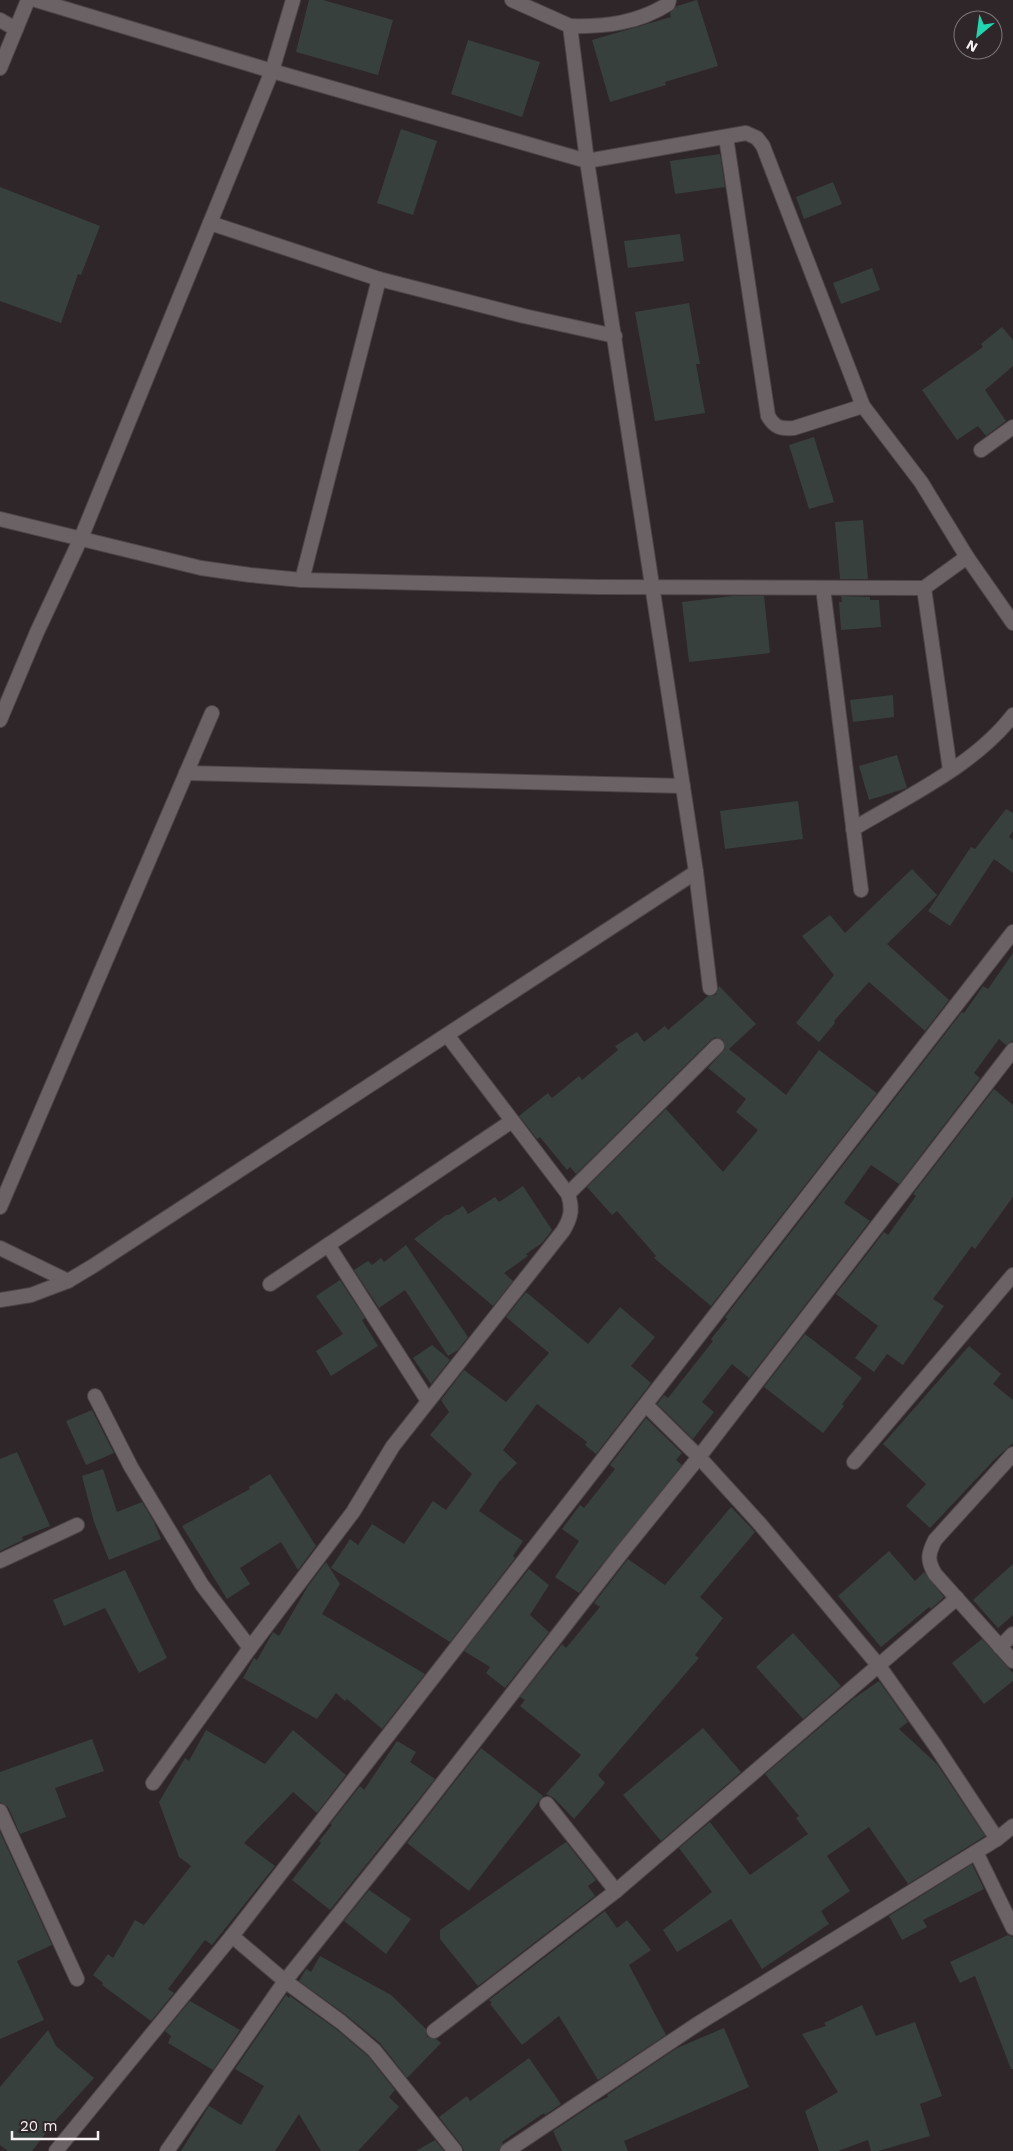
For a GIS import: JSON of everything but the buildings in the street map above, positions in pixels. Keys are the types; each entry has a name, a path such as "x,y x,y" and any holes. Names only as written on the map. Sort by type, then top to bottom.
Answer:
{"street":[{"path":"0,68 28,0"},
{"path":"36,0 272,71 587,161 746,133 757,138 763,146 864,406 921,482 967,557 1013,623"},
{"path":"0,720 37,632 81,538 272,71 293,0"},
{"path":"512,0 570,26 599,27 623,22 657,11 668,4 669,0"},
{"path":"0,20 16,29"},
{"path":"570,26 587,161 696,872 710,988"},
{"path":"726,137 768,416 773,425 783,429 794,428 864,406"},
{"path":"210,223 380,278 524,316 615,336"},
{"path":"302,580 380,278"},
{"path":"981,450 1013,427"},
{"path":"0,519 202,568 250,576 302,580 587,587 924,588 967,557"},
{"path":"823,588 861,890"},
{"path":"924,588 950,770"},
{"path":"0,1208 212,713"},
{"path":"853,829 950,770 1001,731 1013,715"},
{"path":"186,773 682,786"},
{"path":"0,1300 31,1295 68,1281 696,872"},
{"path":"56,2151 232,1936 1013,932"},
{"path":"153,1783 250,1648 353,1512 393,1446 563,1231 570,1219 572,1206 568,1194 447,1035"},
{"path":"568,1194 717,1046"},
{"path":"167,2151 285,1981 699,1457 1013,1050"},
{"path":"270,1284 512,1120"},
{"path":"328,1245 428,1401"},
{"path":"0,1248 68,1281"},
{"path":"854,1462 1013,1274"},
{"path":"95,1396 131,1467 202,1585 250,1648"},
{"path":"646,1405 699,1457 760,1524 879,1666 997,1839"},
{"path":"1013,1454 936,1540 928,1553 929,1563 935,1574 1013,1661"},
{"path":"0,1561 77,1525"},
{"path":"434,2031 616,1891 957,1598"},
{"path":"1000,1647 1013,1634"},
{"path":"548,1804 616,1891"},
{"path":"0,1812 77,1979"},
{"path":"507,2151 707,2018 997,1839 1013,1826"},
{"path":"976,1852 1013,1928"},
{"path":"232,1936 285,1981 341,2022 374,2050 455,2151"}]}
